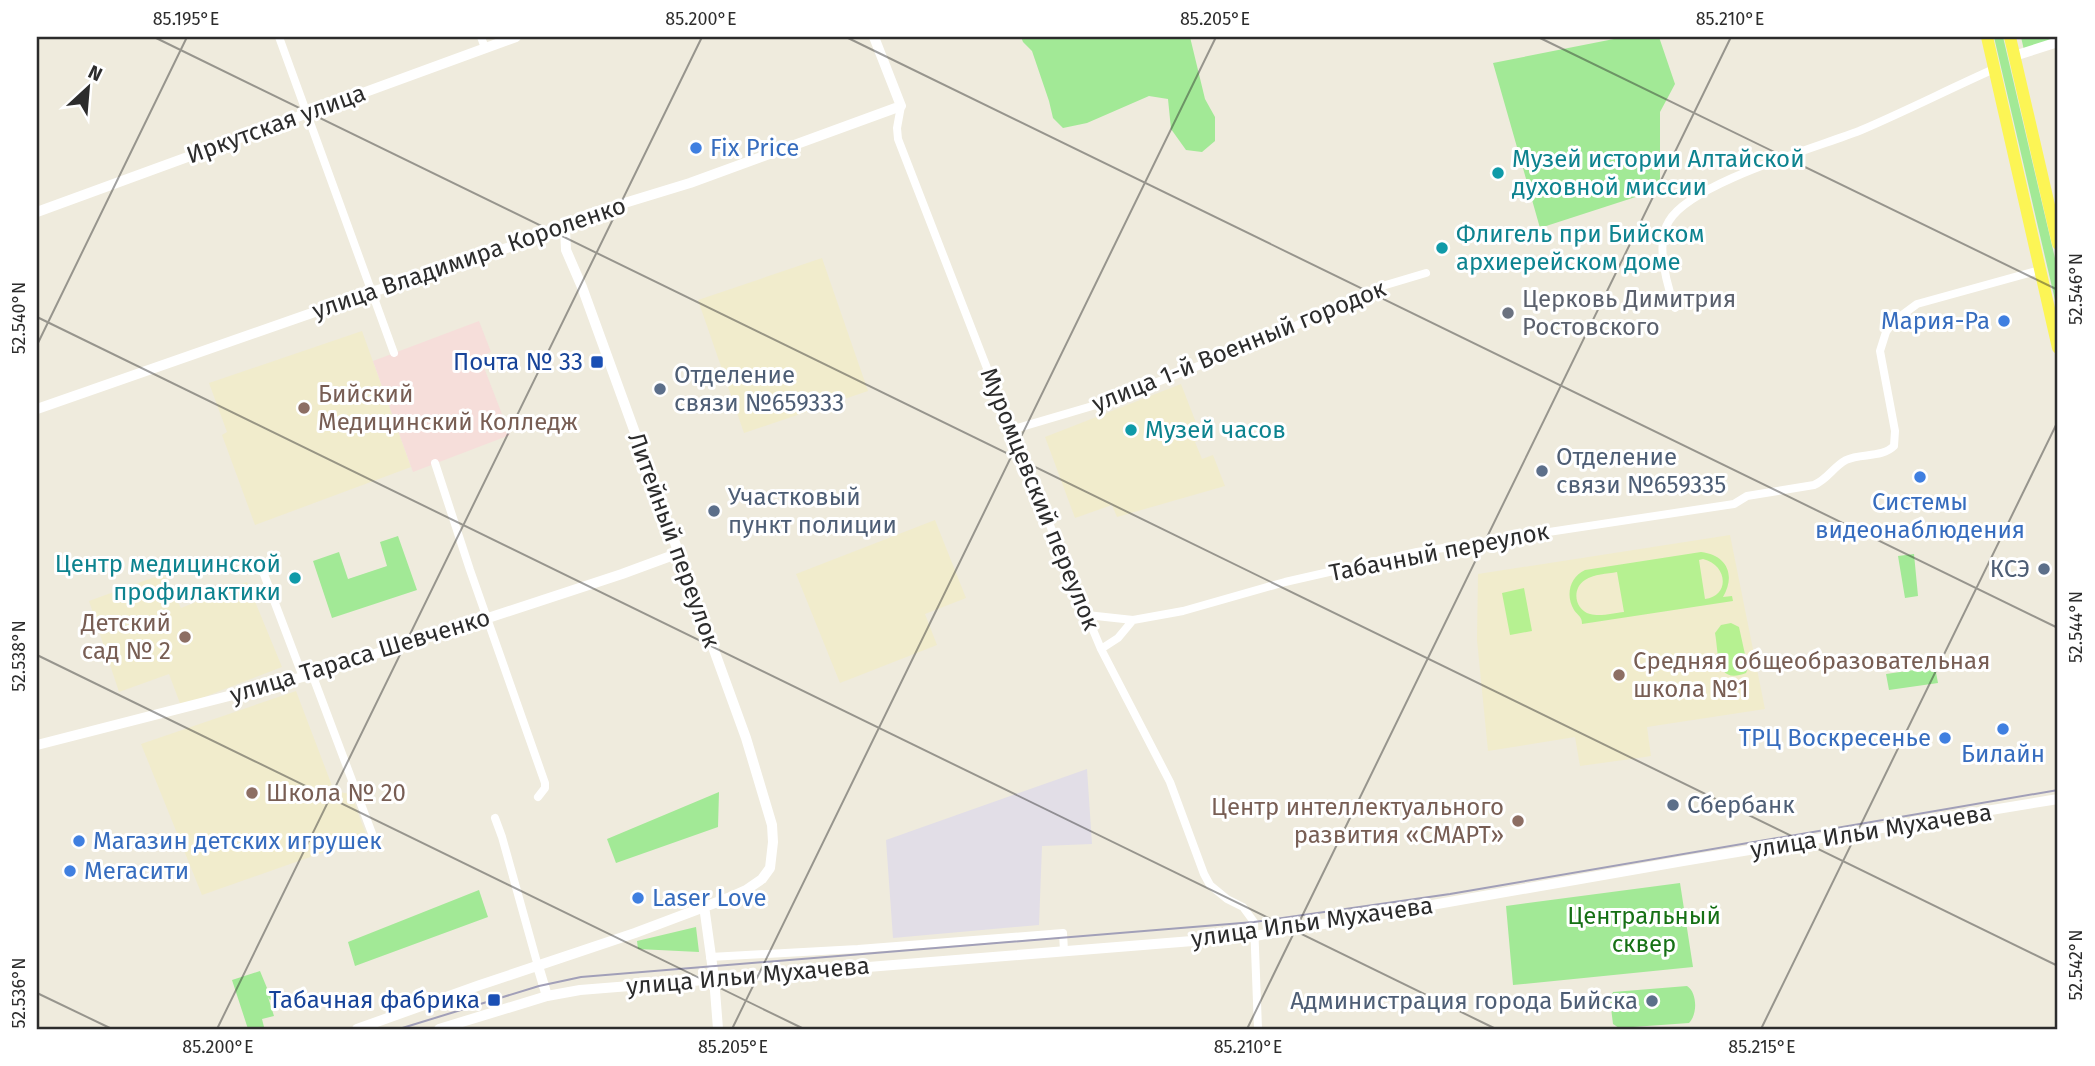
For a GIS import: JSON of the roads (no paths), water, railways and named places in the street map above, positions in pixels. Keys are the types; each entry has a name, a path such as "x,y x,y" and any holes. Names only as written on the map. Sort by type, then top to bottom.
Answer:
{"main road":[{"name":"Муромцевский переулок","path":"874,37 901,106"},
{"path":"1987,37 2058,348"},
{"path":"2010,37 2049,190 2058,244"},
{"path":"2014,56 2058,42"},
{"name":"улица Владимира Короленко","path":"565,229 577,219 594,212 720,173 901,106"},
{"name":"Литейный переулок","path":"565,229 566,250 582,287 749,748 772,825 772,855"},
{"name":"улица Ильи Мухачева","path":"439,1029 463,1026 547,996 580,990 1255,936 2058,799"},
{"name":"улица Ильи Мухачева","path":"357,1029 635,933 746,890 762,879 770,868 772,855"},
{"path":"704,906 718,1029"},
{"path":"538,966 547,996"}],"street":[{"path":"279,37 394,354"},
{"path":"481,37 485,48"},
{"name":"Иркутская улица","path":"37,212 516,37"},
{"path":"1675,308 1665,281 1663,233 1670,218 1681,206 1736,177 1858,131 1994,69"},
{"name":"Муромцевский переулок","path":"901,106 898,139 1101,649 1170,782 1204,874 1216,890 1242,906 1254,922 1255,936"},
{"name":"улица Владимира Короленко","path":"37,409 372,292 565,229"},
{"name":"Табачный переулок","path":"1087,615 1133,620 1183,611 1285,582 1417,552 1734,504 1746,496 1814,485 1823,481 1846,460 1890,450 1894,446 1896,438 1880,351 1886,332 1894,321 1917,304 2040,270"},
{"name":"улица 1-й Военный городок","path":"1012,430 1106,402 1265,340 1379,287 1426,273"},
{"path":"435,463 545,783 545,788 538,797"},
{"name":"улица Тараса Шевченко","path":"37,746 307,675 488,618 679,553"},
{"path":"262,569 376,844"},
{"path":"1101,649 1118,638 1133,620"},
{"path":"495,818 538,966"},
{"path":"710,957 1063,933 1064,951"},
{"path":"1255,936 1258,1029"}],"tram line":[{"path":"399,1029 539,986 581,977 1254,922 1450,894 2058,790"}],"place":[{"name":"Fix Price","path":"696,148"},
{"name":"Музей истории Алтайской духовной миссии","path":"1498,173"},
{"name":"Флигель при Бийском архиерейском доме","path":"1442,248"},
{"name":"Церковь Димитрия Ростовского","path":"1508,313"},
{"name":"Мария-Ра","path":"2004,321"},
{"name":"Почта № 33","path":"597,362"},
{"name":"Отделение связи №659333","path":"660,389"},
{"name":"Бийский Медицинский Колледж","path":"304,408"},
{"name":"Музей часов","path":"1131,430"},
{"name":"Отделение связи №659335","path":"1542,471"},
{"name":"Системы видеонаблюдения","path":"1920,477"},
{"name":"Участковый пункт полиции","path":"714,511"},
{"name":"КСЭ","path":"2044,569"},
{"name":"Центр медицинской профилактики","path":"295,578"},
{"name":"Детский сад № 2","path":"185,637"},
{"name":"Средняя общеобразовательная школа №1","path":"1619,675"},
{"name":"Билайн","path":"2003,729"},
{"name":"ТРЦ Воскресенье","path":"1945,738"},
{"name":"Школа № 20","path":"252,793"},
{"name":"Сбербанк","path":"1673,805"},
{"name":"Центр интеллектуального развития «СМАРТ»","path":"1518,821"},
{"name":"Магазин детских игрушек","path":"79,841"},
{"name":"Мегасити","path":"70,871"},
{"name":"Laser Love","path":"638,898"},
{"name":"Табачная фабрика","path":"494,1000"},
{"name":"Администрация города Бийска","path":"1652,1001"}],"park label":[{"name":"Центральный сквер","path":"1644,930"}]}
